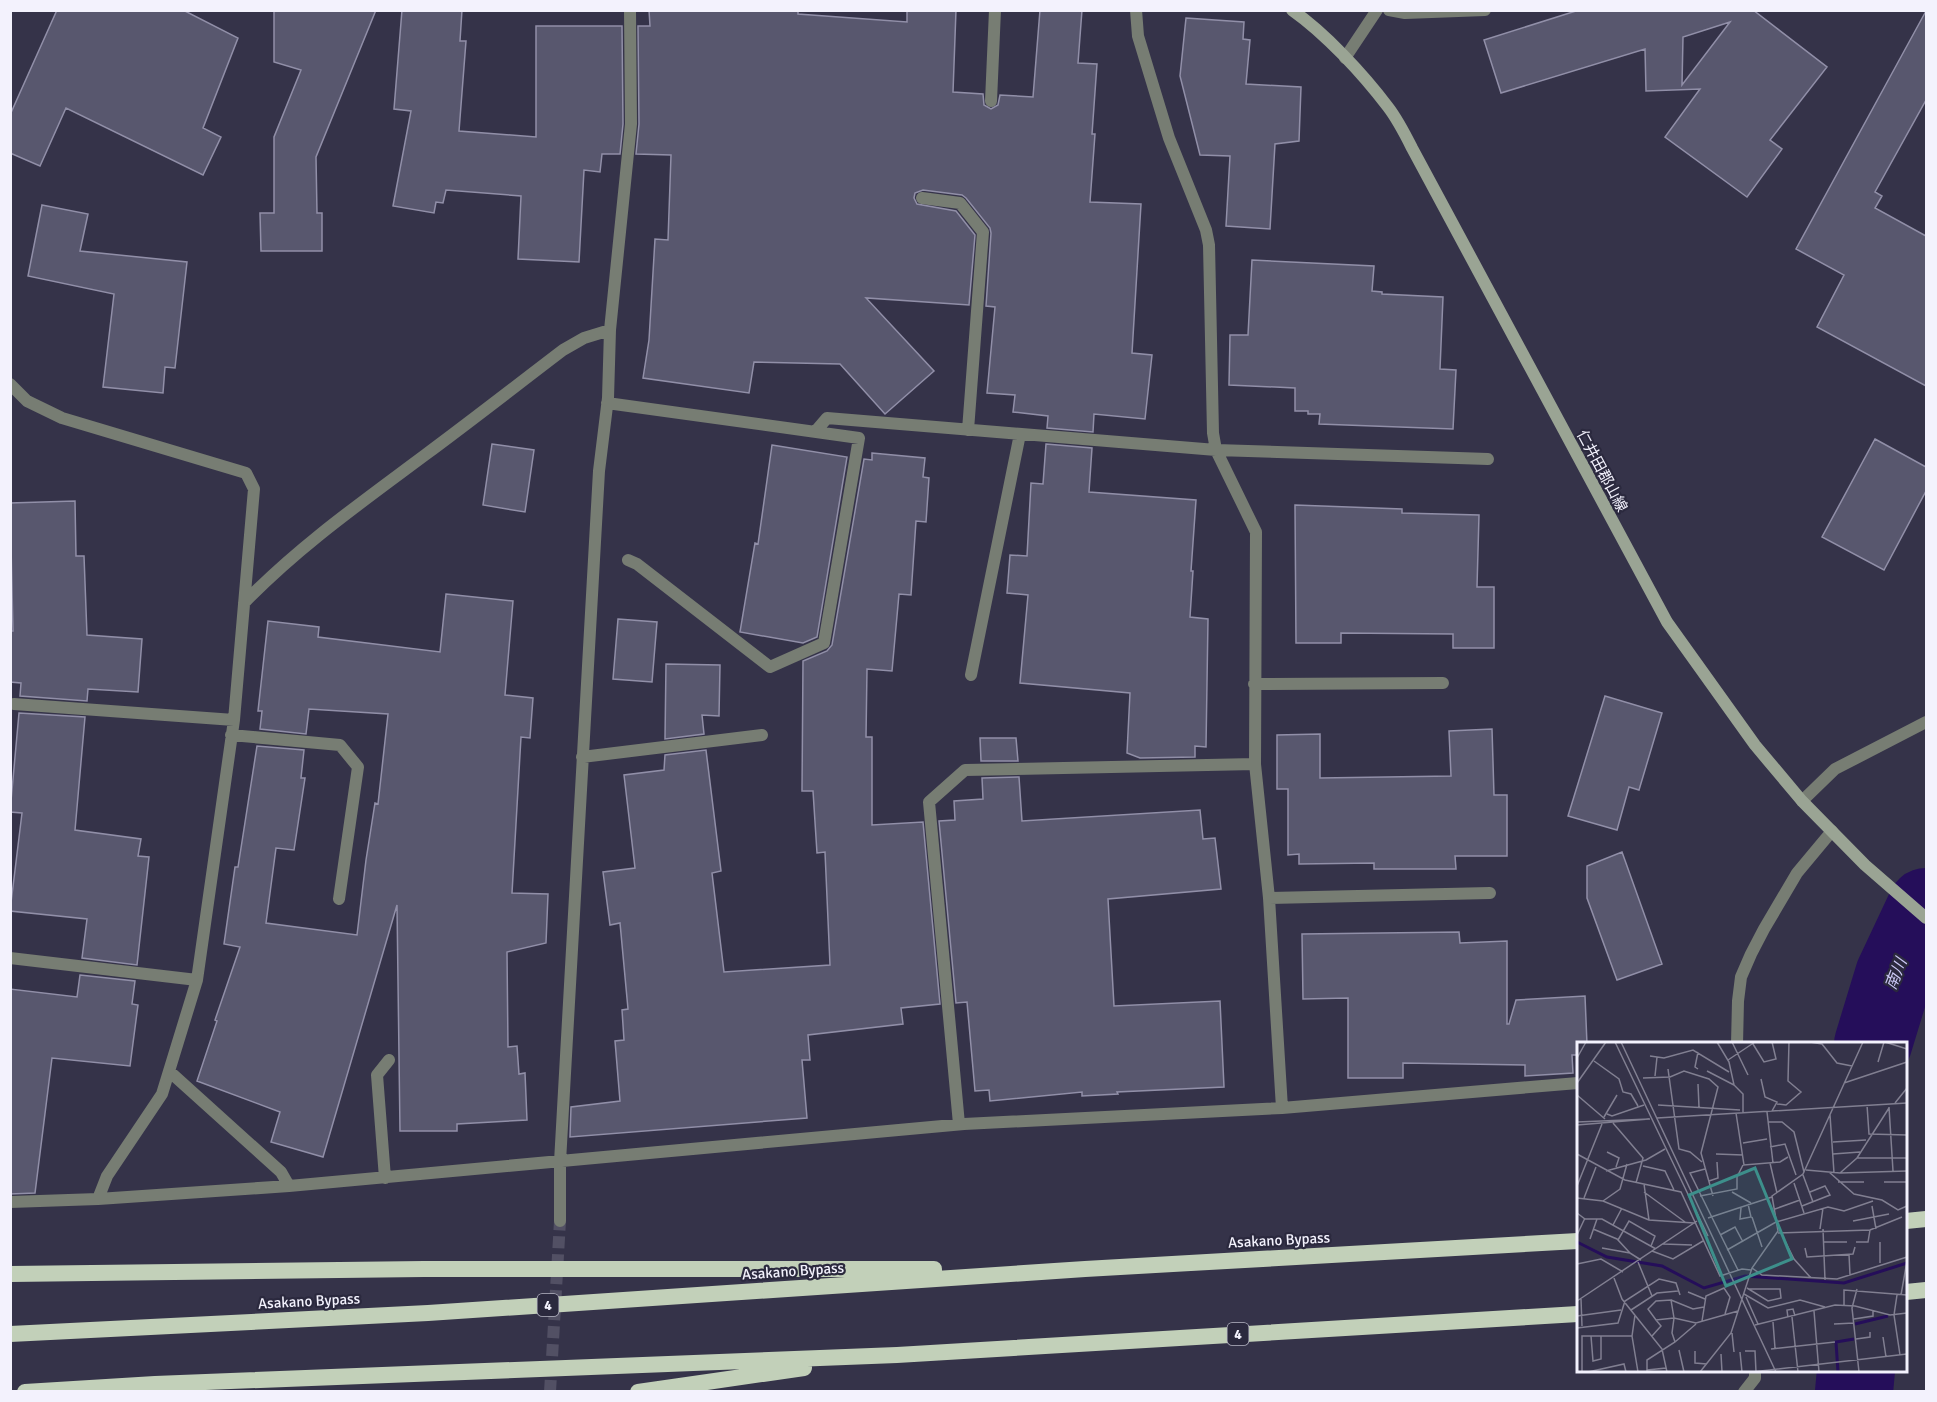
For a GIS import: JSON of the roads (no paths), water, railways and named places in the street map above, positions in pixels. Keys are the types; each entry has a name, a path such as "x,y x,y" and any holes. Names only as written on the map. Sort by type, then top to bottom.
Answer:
{"highway":[{"name":"Asakano Bypass","path":"10,1334 428,1313 1085,1269 1577,1241"},
{"name":"4","path":"10,1274 424,1269 1085,1269"},
{"path":"1907,1292 1926,1290"},
{"name":"4","path":"25,1392 167,1384 897,1355 1577,1314"},
{"name":"4","path":"638,1392 897,1355"}],"main road":[{"name":"仁井田郡山線","path":"1292,10 1345,58 1389,108 1667,622 1755,745 1802,801 1865,865 1926,918"}],"street":[{"path":"560,1221 560,1162 598,471 607,403 610,330 630,124 630,10"},
{"path":"991,101 995,10"},
{"path":"1136,10 1138,36 1168,138 1206,230 1209,245 1213,433 1216,450 1256,532 1254,684 1256,764 1269,898 1282,1108"},
{"path":"1345,58 1377,10"},
{"path":"1389,10 1405,13 1485,10"},
{"path":"922,198 960,203 983,232 968,430"},
{"path":"244,603 291,558 357,504 563,350 584,338 610,330"},
{"path":"10,384 27,401 62,418 246,473 254,489 234,720 197,980 162,1094 107,1176 98,1199"},
{"path":"607,403 859,438 824,643 770,667 637,564 628,560"},
{"path":"815,432 826,418 1216,450 1488,459"},
{"path":"971,675 1020,434"},
{"path":"1254,684 1443,682"},
{"path":"14,704 234,720"},
{"path":"1802,801 1834,769 1926,722"},
{"path":"231,735 340,745 358,768 339,898"},
{"path":"582,757 762,735"},
{"path":"960,1124 929,802 965,770 1256,764"},
{"path":"1737,1042 1741,977 1751,954 1797,873 1832,831"},
{"path":"1269,898 1490,893"},
{"path":"10,958 197,980"},
{"path":"385,1178 377,1075 389,1060"},
{"path":"169,1071 281,1172 289,1186"},
{"path":"10,1202 98,1199 289,1186 960,1124 1282,1108 1577,1083"},
{"path":"1744,1392 1755,1378 1755,1372"}],"waterway":[{"name":"南川","path":"1874,1042 1894,975 1926,907"},
{"name":"南川","path":"1854,1392 1856,1372"}],"tunnel":[{"path":"550,1392 560,1221"}]}
